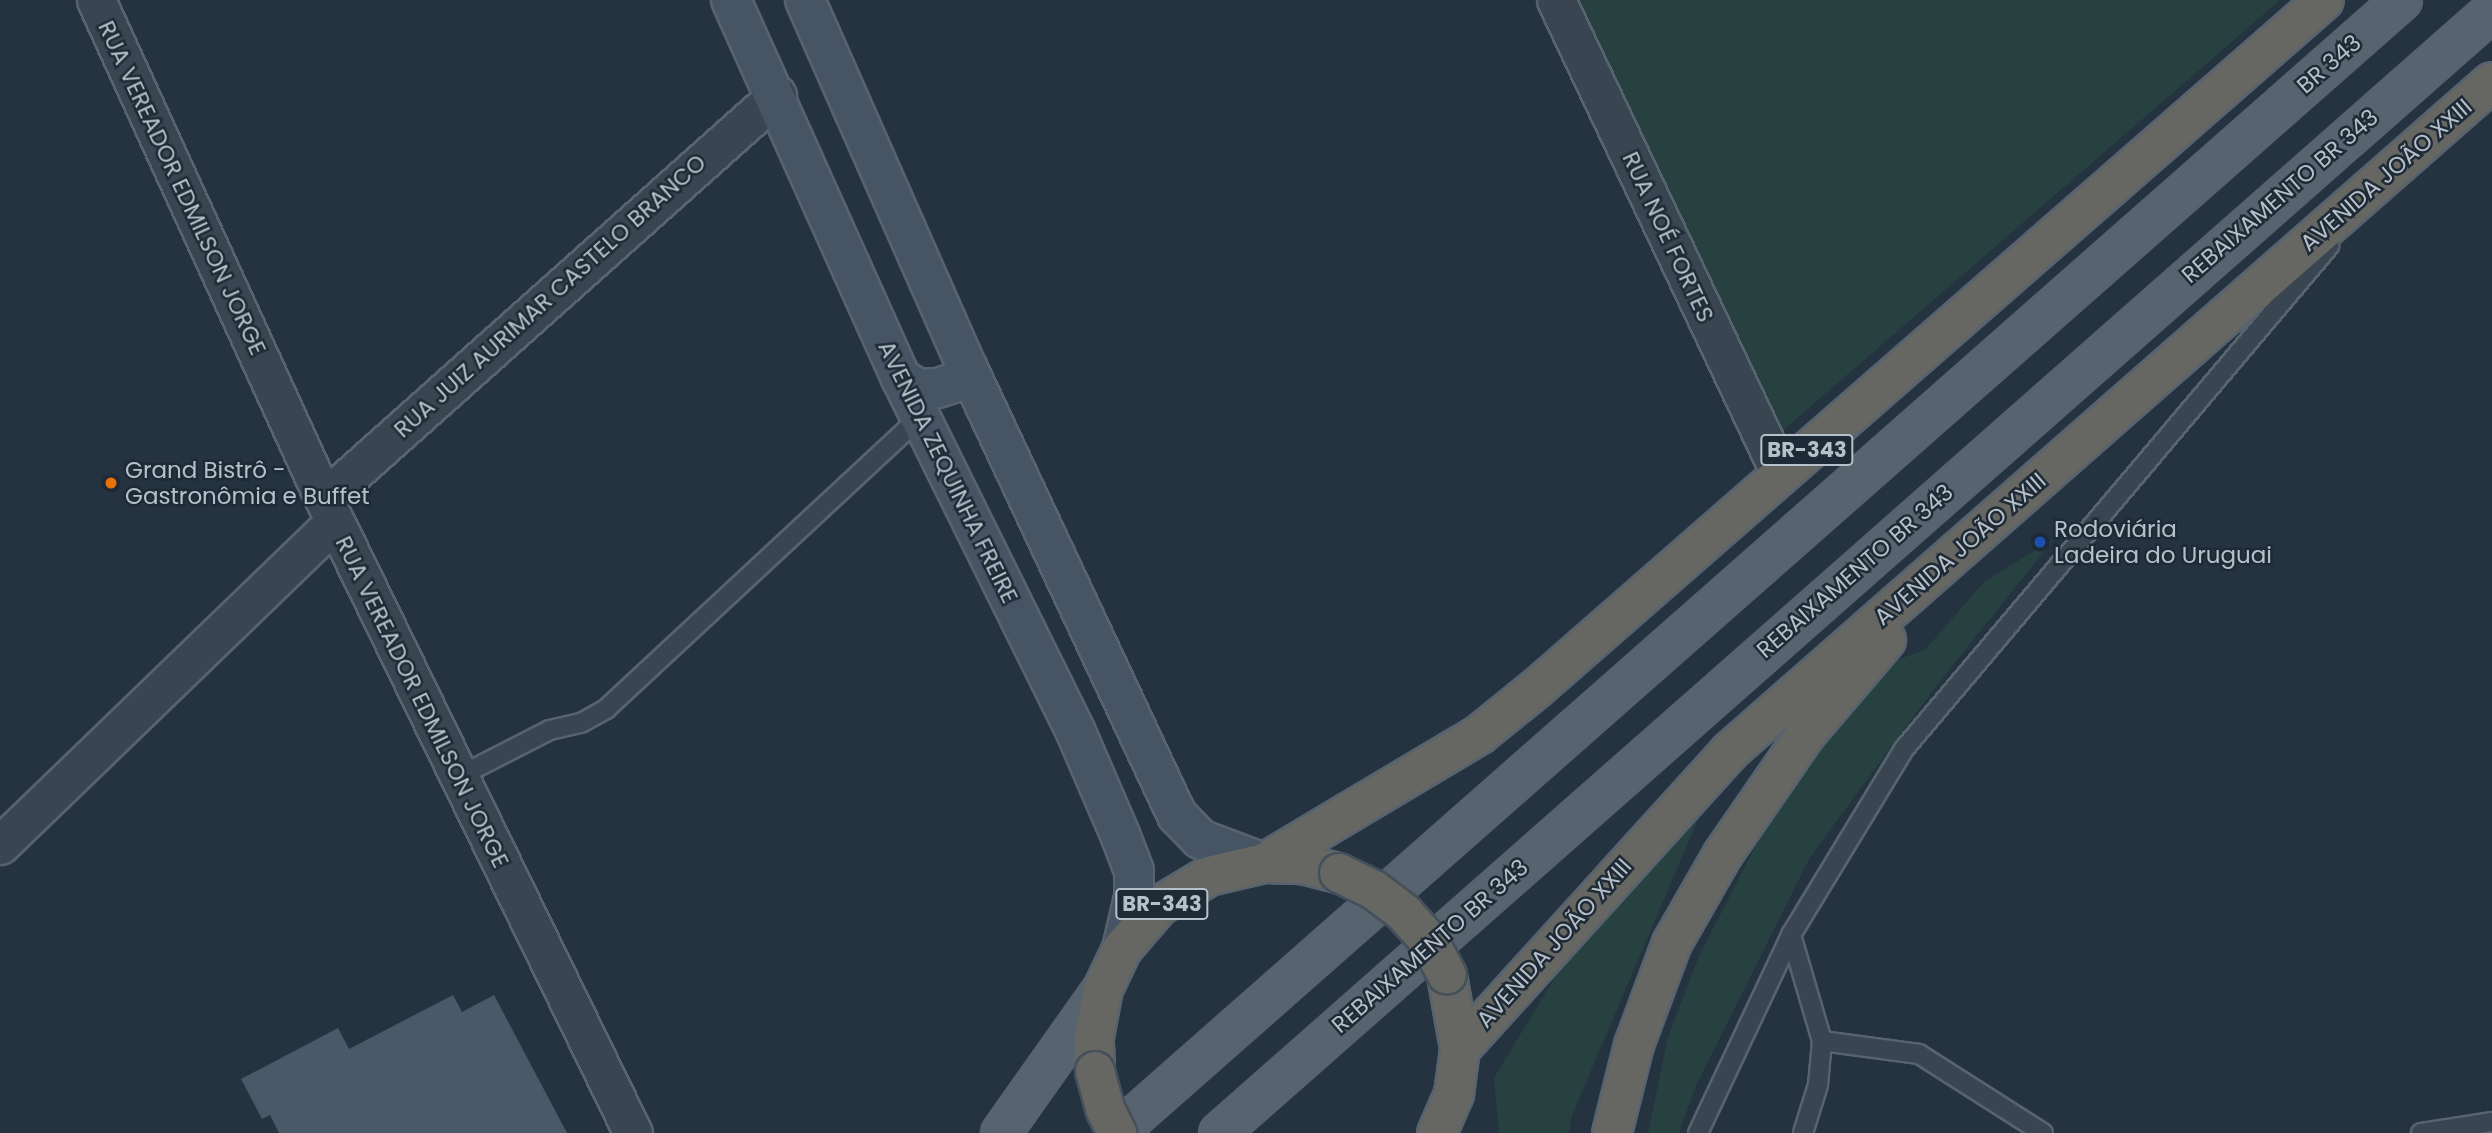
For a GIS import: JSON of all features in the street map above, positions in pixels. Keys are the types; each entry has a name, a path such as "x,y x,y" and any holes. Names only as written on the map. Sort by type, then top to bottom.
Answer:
{"highway":[{"name":"BR-343","path":"1264,863 1480,734 2324,0"},
{"name":"AVENIDA JOÃO XXIII","path":"1461,1049 1729,752 2492,82"},
{"path":"1612,1133 1634,1045 1672,943 1723,854 1805,735 1977,532"},
{"name":"BR-343","path":"1116,1133 1105,1109 1095,1071 1094,1037 1103,989 1122,949 1159,906 1209,876 1264,863 1302,864 1339,873 1374,890 1404,913 1429,941 1447,975 1461,1049 1454,1094 1458,1133"},
{"name":"BR-343","path":"1437,1133 1454,1094"}],"main road":[{"name":"AVENIDA ZEQUINHA FREIRE","path":"731,0 777,95 901,379 1075,730 1121,837 1134,871 1134,897 1122,949"},
{"path":"805,0 968,369 1177,815 1200,839 1264,863"},
{"name":"BR 343","path":"1116,1133 2402,0"},
{"name":"REBAIXAMENTO BR 343","path":"1219,1133 2492,10"},
{"path":"901,379 918,389 938,388 956,382 968,369"},
{"path":"1001,1133 1103,989"}],"street":[{"name":"RUA VEREADOR EDMILSON JORGE","path":"96,0 329,510 633,1133"},
{"name":"RUA NOÉ FORTES","path":"1556,0 1780,473"},
{"name":"RUA JUIZ AURIMAR CASTELO BRANCO","path":"0,845 329,510 777,95"}],"lane":[{"path":"1698,1133 1791,935 1904,748 2392,172"},
{"path":"458,777 550,730 581,723 606,709 920,418"},
{"path":"1791,935 1822,1041 1818,1085 1803,1133"},
{"path":"1822,1041 1919,1054 2043,1133"},
{"path":"2421,1133 2492,1122"}],"green space":[{"path":"1579,0 2280,0 1781,432"},
{"path":"2055,538 1937,685 1810,857 1695,1088 1679,1133 1648,1133 1668,1037 1699,956 1756,845 1871,669 1925,650 1984,582"},
{"path":"1702,810 1572,1115 1569,1133 1499,1133 1494,1078 1592,916"}],"building":[{"path":"453,995 462,1012 494,995 567,1133 279,1133 270,1115 262,1119 241,1079 338,1028 349,1049"}],"place":[{"name":"Grand Bistrô - Gastronômia e Buffet","path":"111,483"},
{"name":"Rodoviária Ladeira do Uruguai","path":"2040,542"}]}
